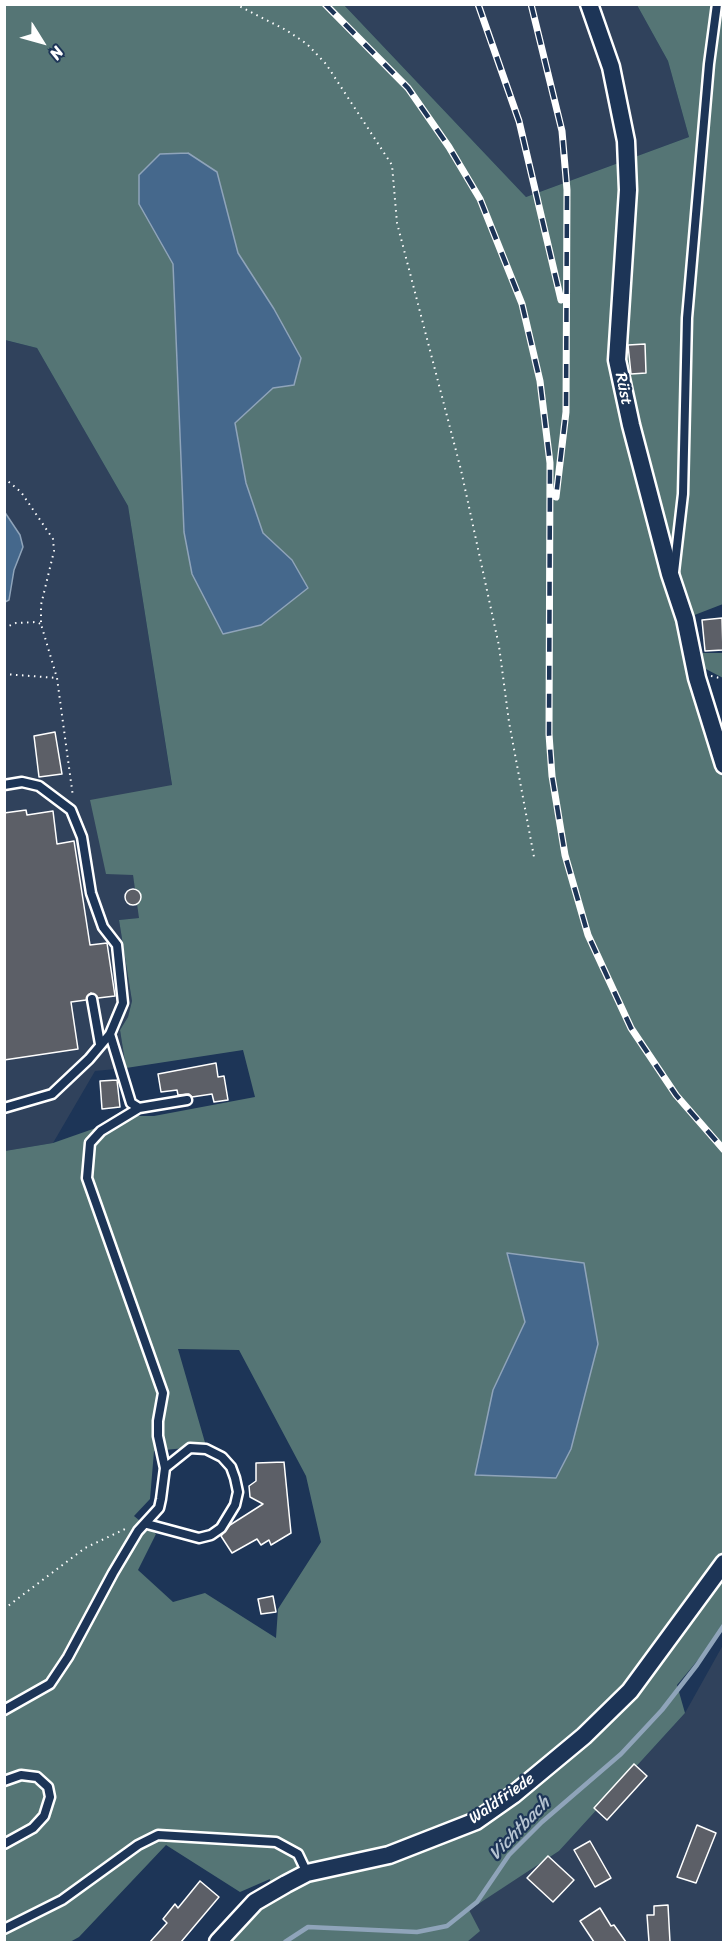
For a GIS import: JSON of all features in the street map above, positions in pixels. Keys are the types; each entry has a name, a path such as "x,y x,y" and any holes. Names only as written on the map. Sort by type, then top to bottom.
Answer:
{"street":[{"name":"Rüst","path":"589,4 611,67 626,141 628,190 617,360 631,424 673,583 685,619 697,678 723,765"},
{"name":"Waldfriede","path":"218,1942 255,1902 307,1873 389,1855 476,1821 513,1795 584,1736 630,1691 723,1563"}],"lane":[{"path":"673,583 683,494 687,318 709,64 717,4"},
{"path":"4,785 22,782 39,786 71,810 82,837 91,893 103,927 117,945 123,1003 110,1034 89,1059 52,1094 4,1108"},
{"path":"92,999 100,1044"},
{"path":"110,1034 131,1103 140,1108"},
{"path":"4,1710 51,1684 113,1573 138,1531 150,1520 161,1499 165,1468 158,1436 163,1393 87,1178 90,1143 101,1131 140,1108 187,1100"},
{"path":"150,1520 199,1538 211,1535 221,1528 236,1505 238,1492 235,1478 231,1467 222,1457 206,1449 190,1448 165,1468"},
{"path":"4,1781 21,1775 37,1776 48,1787 50,1797 49,1807 33,1828 4,1844"},
{"path":"4,1929 62,1900 138,1845 158,1835 276,1842 298,1854 307,1873"}],"path":[{"path":"236,4 286,30 307,44 326,64 392,165 398,223 461,470 498,646 508,722 534,857"},
{"path":"4,478 21,492 53,539 54,551 40,605 41,624 57,678 74,795 71,810"},
{"path":"4,628 16,623 41,624"},
{"path":"4,674 57,678"},
{"path":"4,1609 84,1548 150,1520"}],"shaded area":[{"path":"344,5 637,5 668,61 689,137 526,197"},
{"path":"188,153 217,172 238,253 274,309 301,358 294,385 273,388 235,423 246,483 263,533 292,560 308,588 261,625 223,634 192,574 184,532 173,264 139,204 139,175 160,154"},
{"path":"4,340 37,348 128,506 172,786 133,874 140,918 119,920 132,1001 128,1017 120,1030 126,1068 95,1071 53,1143 5,1151"},
{"path":"4,511 20,535 23,547 14,570 9,600 5,602"},
{"path":"507,1253 584,1263 598,1344 571,1449 556,1478 475,1475 493,1390 525,1322"},
{"path":"723,1645 723,1942 467,1942 479,1931 468,1910 559,1851 685,1713"}],"green space":[{"path":"5,5 344,5 526,197 689,137 668,61 637,5 723,5 723,604 679,621 724,784 723,1630 677,1685 685,1713 559,1851 469,1910 480,1931 467,1942 229,1942 268,1899 270,1879 240,1892 166,1845 79,1937 70,1942 5,1942 5,1151 53,1143 130,1116 154,1116 255,1097 243,1050 126,1068 120,1030 128,1017 132,1001 119,920 139,918 133,875 106,874 90,800 172,785 128,506 37,348 5,340","holes":["217,172 238,253 274,309 300,358 235,423 246,483 263,533 292,560 184,532 173,264","507,1254 598,1344 571,1449 556,1478 476,1474 493,1390 525,1322","178,1349 239,1350 306,1476 321,1542 278,1609 276,1638 205,1593 173,1602 138,1570 156,1534 134,1516 150,1499 154,1451 206,1446"]},
{"path":"699,653 723,653 723,678 704,668"}],"building":[{"path":"645,344 646,373 631,374 628,345"},
{"path":"722,618 723,650 705,651 702,620"},
{"path":"55,732 62,774 39,777 34,736"},
{"path":"26,810 27,815 53,811 57,844 74,841 90,945 107,943 115,996 98,998 91,993 86,1000 71,1002 78,1049 4,1060 4,813"},
{"path":"133,889 141,897 133,905 125,897"},
{"path":"216,1063 218,1077 224,1076 228,1100 214,1102 212,1094 192,1097 189,1094 178,1095 177,1090 161,1092 158,1074"},
{"path":"117,1080 120,1107 102,1109 100,1081"},
{"path":"284,1462 291,1533 271,1545 269,1540 261,1545 257,1539 232,1553 221,1536 230,1525 263,1504 250,1497 249,1486 256,1481 256,1463"},
{"path":"273,1596 276,1612 261,1614 258,1599"},
{"path":"634,1764 647,1776 607,1820 594,1808"},
{"path":"697,1825 716,1833 696,1883 677,1877"},
{"path":"590,1841 611,1878 595,1887 574,1850"},
{"path":"548,1856 574,1880 553,1902 527,1878"},
{"path":"200,1881 219,1897 181,1942 150,1942 167,1923 163,1919 175,1904 178,1908"},
{"path":"668,1905 670,1942 649,1942 647,1915 654,1915 654,1906"},
{"path":"600,1908 611,1926 614,1925 626,1942 594,1942 580,1921"}],"waterway":[{"name":"Vichtbach","path":"285,1942 308,1927 417,1932 447,1926 477,1902 509,1855 542,1822 621,1754 662,1710 724,1625"}],"railway":[{"path":"325,4 408,88 449,147 480,199 522,304 540,381 550,463 549,734 552,776 565,855 588,935 631,1028 676,1095 724,1150"},
{"path":"478,4 519,121 561,300"},
{"path":"531,4 562,131 567,190 566,412 556,497"}]}
